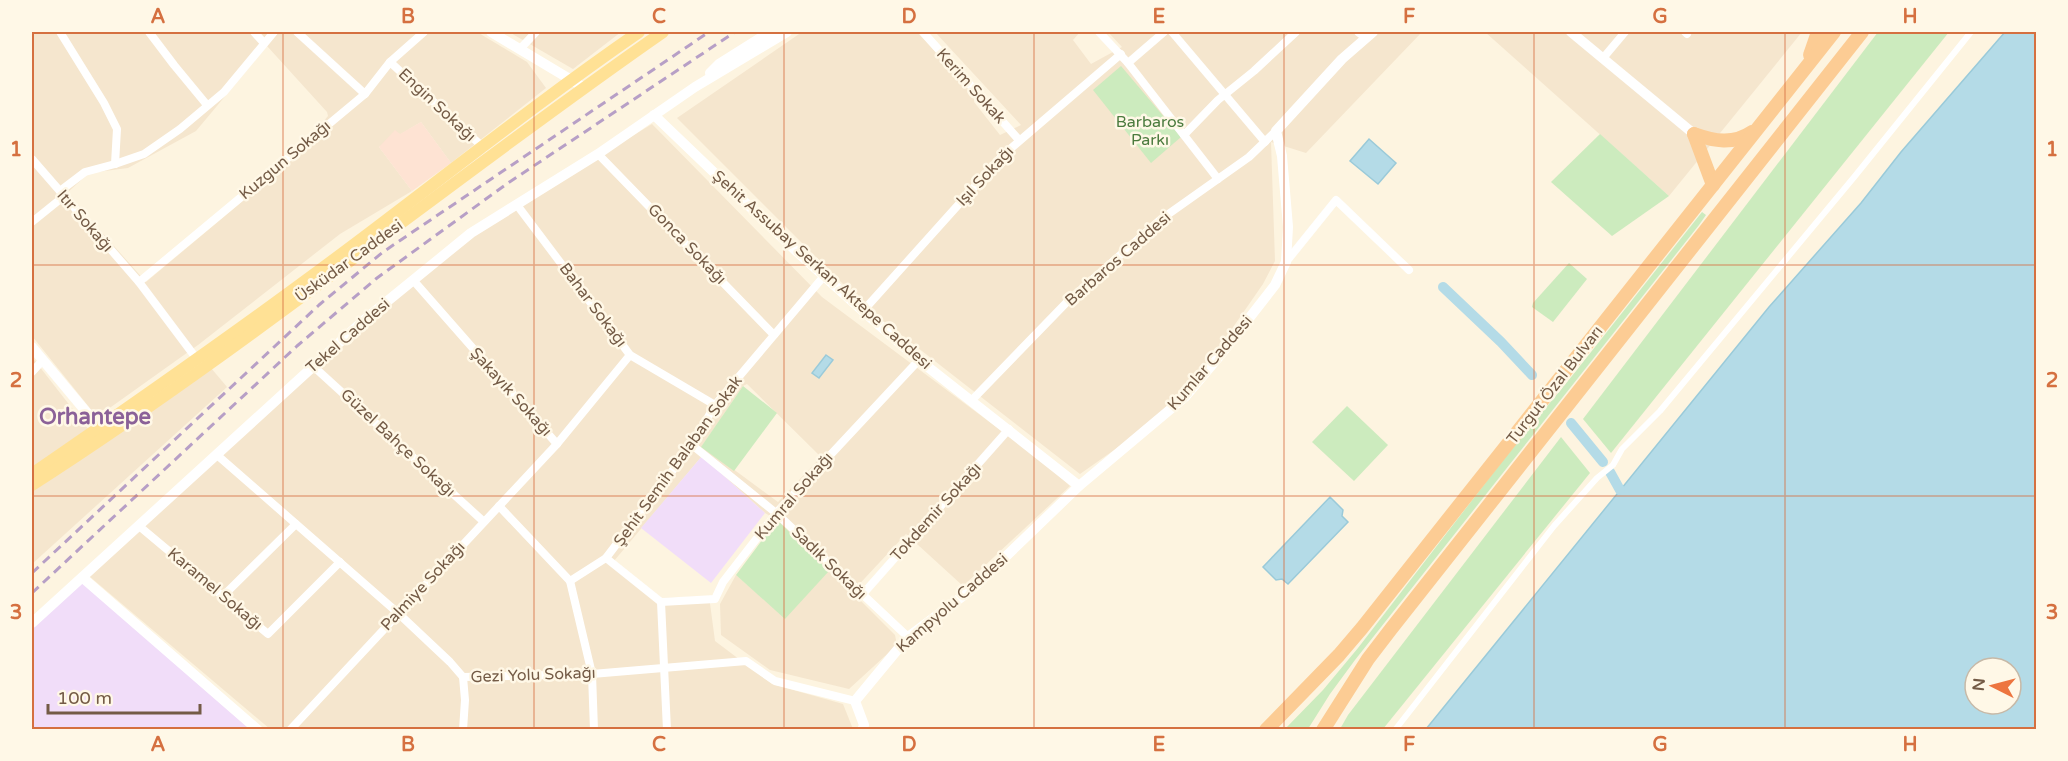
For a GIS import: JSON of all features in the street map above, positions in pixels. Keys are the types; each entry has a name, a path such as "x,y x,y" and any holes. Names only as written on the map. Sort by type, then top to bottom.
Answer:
{"highway":[{"path":"1806,67 1818,32"},
{"name":"Turgut Özal Bulvarı","path":"1266,729 1339,656 1362,628 1834,32"},
{"name":"Turgut Özal Bulvarı","path":"1323,729 1391,629 1862,32"},
{"path":"1694,134 1716,142 1747,135 1759,127"},
{"path":"1694,134 1713,185"}],"main road":[{"name":"Üsküdar Caddesi","path":"200,364 570,80 639,32"},
{"name":"Üsküdar Caddesi","path":"32,485 583,87 663,32"},
{"name":"Üsküdar Caddesi","path":"32,474 103,432"}],"street":[{"path":"60,32 105,102 117,129 115,164"},
{"path":"149,32 207,105"},
{"path":"254,32 264,43"},
{"path":"32,222 86,172 144,153 180,129 224,92 274,32"},
{"path":"297,32 365,94"},
{"name":"Kuzgun Sokağı","path":"139,282 365,94 390,62 424,32"},
{"path":"491,32 583,87"},
{"path":"520,49 536,32"},
{"name":"Tekel Caddesi","path":"694,87 719,64 770,32"},
{"name":"Tekel Caddesi","path":"32,623 363,321 471,233 598,154 694,87 787,32"},
{"name":"Kerim Sokak","path":"923,32 1019,140"},
{"path":"1100,32 1128,63 1218,179"},
{"path":"1128,63 1164,32"},
{"path":"1172,32 1265,141"},
{"path":"1184,135 1225,94 1296,32"},
{"path":"1571,32 1604,57 1660,108 1694,134"},
{"path":"1604,57 1625,32"},
{"path":"1395,729 1554,526 1597,478 1613,465 1622,449 1660,411 1971,32"},
{"path":"1277,136 1366,34"},
{"name":"Işıl Sokağı","path":"863,311 1003,155 1120,54"},
{"name":"Engin Sokağı","path":"390,62 483,148"},
{"name":"Şehit Assubay Serkan Aktepe Caddesi","path":"654,115 824,276 919,360 1079,486"},
{"name":"Barbaros Caddesi","path":"971,401 1067,302 1160,220 1249,157 1265,141 1277,136"},
{"name":"Kumlar Caddesi","path":"1079,486 1185,397 1275,285 1286,262 1288,227 1282,156 1277,136"},
{"name":"Gonca Sokağı","path":"598,154 774,335"},
{"name":"Itır Sokağı","path":"32,159 139,282 200,364"},
{"path":"1286,262 1336,200 1410,270"},
{"name":"Bahar Sokağı","path":"517,205 630,355 715,405"},
{"name":"Şehit Semih Balaban Sokak","path":"570,581 606,558 692,444 715,405 824,276"},
{"name":"Şakayık Sokağı","path":"413,280 558,444 630,355"},
{"path":"32,348 103,432"},
{"name":"Kumral Sokağı","path":"661,602 715,600 723,582 776,513 919,360"},
{"path":"32,372 42,361"},
{"name":"Güzel Bahçe Sokağı","path":"314,366 483,521"},
{"name":"Tokdemir Sokağı","path":"862,595 1009,429"},
{"name":"Palmiye Sokağı","path":"290,729 483,521 558,444"},
{"name":"Sadık Sokağı","path":"692,444 776,513 908,637"},
{"name":"Gezi Yolu Sokağı","path":"217,455 398,613 463,677 592,674 746,661 775,681 855,701"},
{"name":"Kampyolu Caddesi","path":"855,701 908,637 971,590 1079,486"},
{"path":"499,507 570,581 592,674 594,729"},
{"path":"224,596 296,525"},
{"name":"Karamel Sokağı","path":"139,526 268,634 340,562"},
{"path":"606,558 661,602 667,729"},
{"path":"83,578 258,729"},
{"path":"463,677 464,729"},
{"path":"855,701 864,725 862,729"}],"shaded area":[{"path":"32,32 477,32 527,62 546,88 451,163 421,122 379,147 412,191 340,234 198,345 97,417 32,336","holes":["267,46 327,112 328,116 287,164 146,282 67,193 89,173 128,168 196,131"]},
{"path":"509,32 621,32 573,69"},
{"path":"802,32 917,32 974,93 974,102 1000,135 1021,125 935,32 1080,32 1073,40 1091,64 1122,47 1108,32 1422,32 1306,153 1271,142 1275,261 1263,284 1195,382 1161,417 1080,474 868,309 677,118"},
{"path":"1485,32 1802,32 1669,196"},
{"path":"421,122 451,163 412,191 379,147 395,130 400,134"},
{"path":"652,124 822,297 1043,462 1070,486 963,586 906,534 852,592 895,635 897,645 849,689 770,670 721,635 720,604 736,575 785,618 777,520 765,513 702,456 614,561 661,598 709,596 715,641 772,684 843,704 853,729 270,729 89,576 360,323 469,236","holes":["747,384 821,457 778,502 702,446 743,386"]},
{"path":"32,357 89,430 32,470"},
{"path":"211,368 227,387 32,564 32,490"},
{"path":"702,456 765,513 711,583 641,528"},
{"path":"82,582 251,730 32,730 32,629"}],"green space":[{"path":"1878,32 1949,32 1611,453 1583,419"},
{"name":"Barbaros Parkı","path":"1121,66 1181,137 1151,163 1093,90"},
{"path":"1600,134 1669,196 1612,236 1551,182"},
{"path":"1702,212 1706,215 1699,225 1355,660 1308,729 1284,730 1323,690 1358,648 1507,455"},
{"path":"1569,263 1587,279 1553,322 1532,307 1533,303"},
{"path":"743,386 777,413 734,471 701,447"},
{"path":"1347,406 1388,445 1354,481 1312,442"},
{"path":"1561,437 1590,473 1383,729 1340,729 1348,715"},
{"path":"777,520 829,571 785,619 736,575"}],"water":[{"path":"2005,32 2036,32 2036,729 1426,729 1769,307 1861,203 1901,152"},
{"path":"1369,139 1396,163 1378,184 1350,161"},
{"path":"826,355 833,360 819,378 812,373"},
{"path":"1330,497 1343,510 1342,516 1348,522 1288,584 1282,579 1276,580 1263,567"}],"waterway":[{"path":"1443,287 1532,375"},
{"path":"1571,423 1603,462"},
{"path":"1610,472 1620,490"}],"railway":[{"path":"32,573 319,305 383,252 709,32"},
{"path":"32,593 297,346 377,278 508,183 735,32"}],"district":[{"name":"Orhantepe","path":"95,417"}]}
